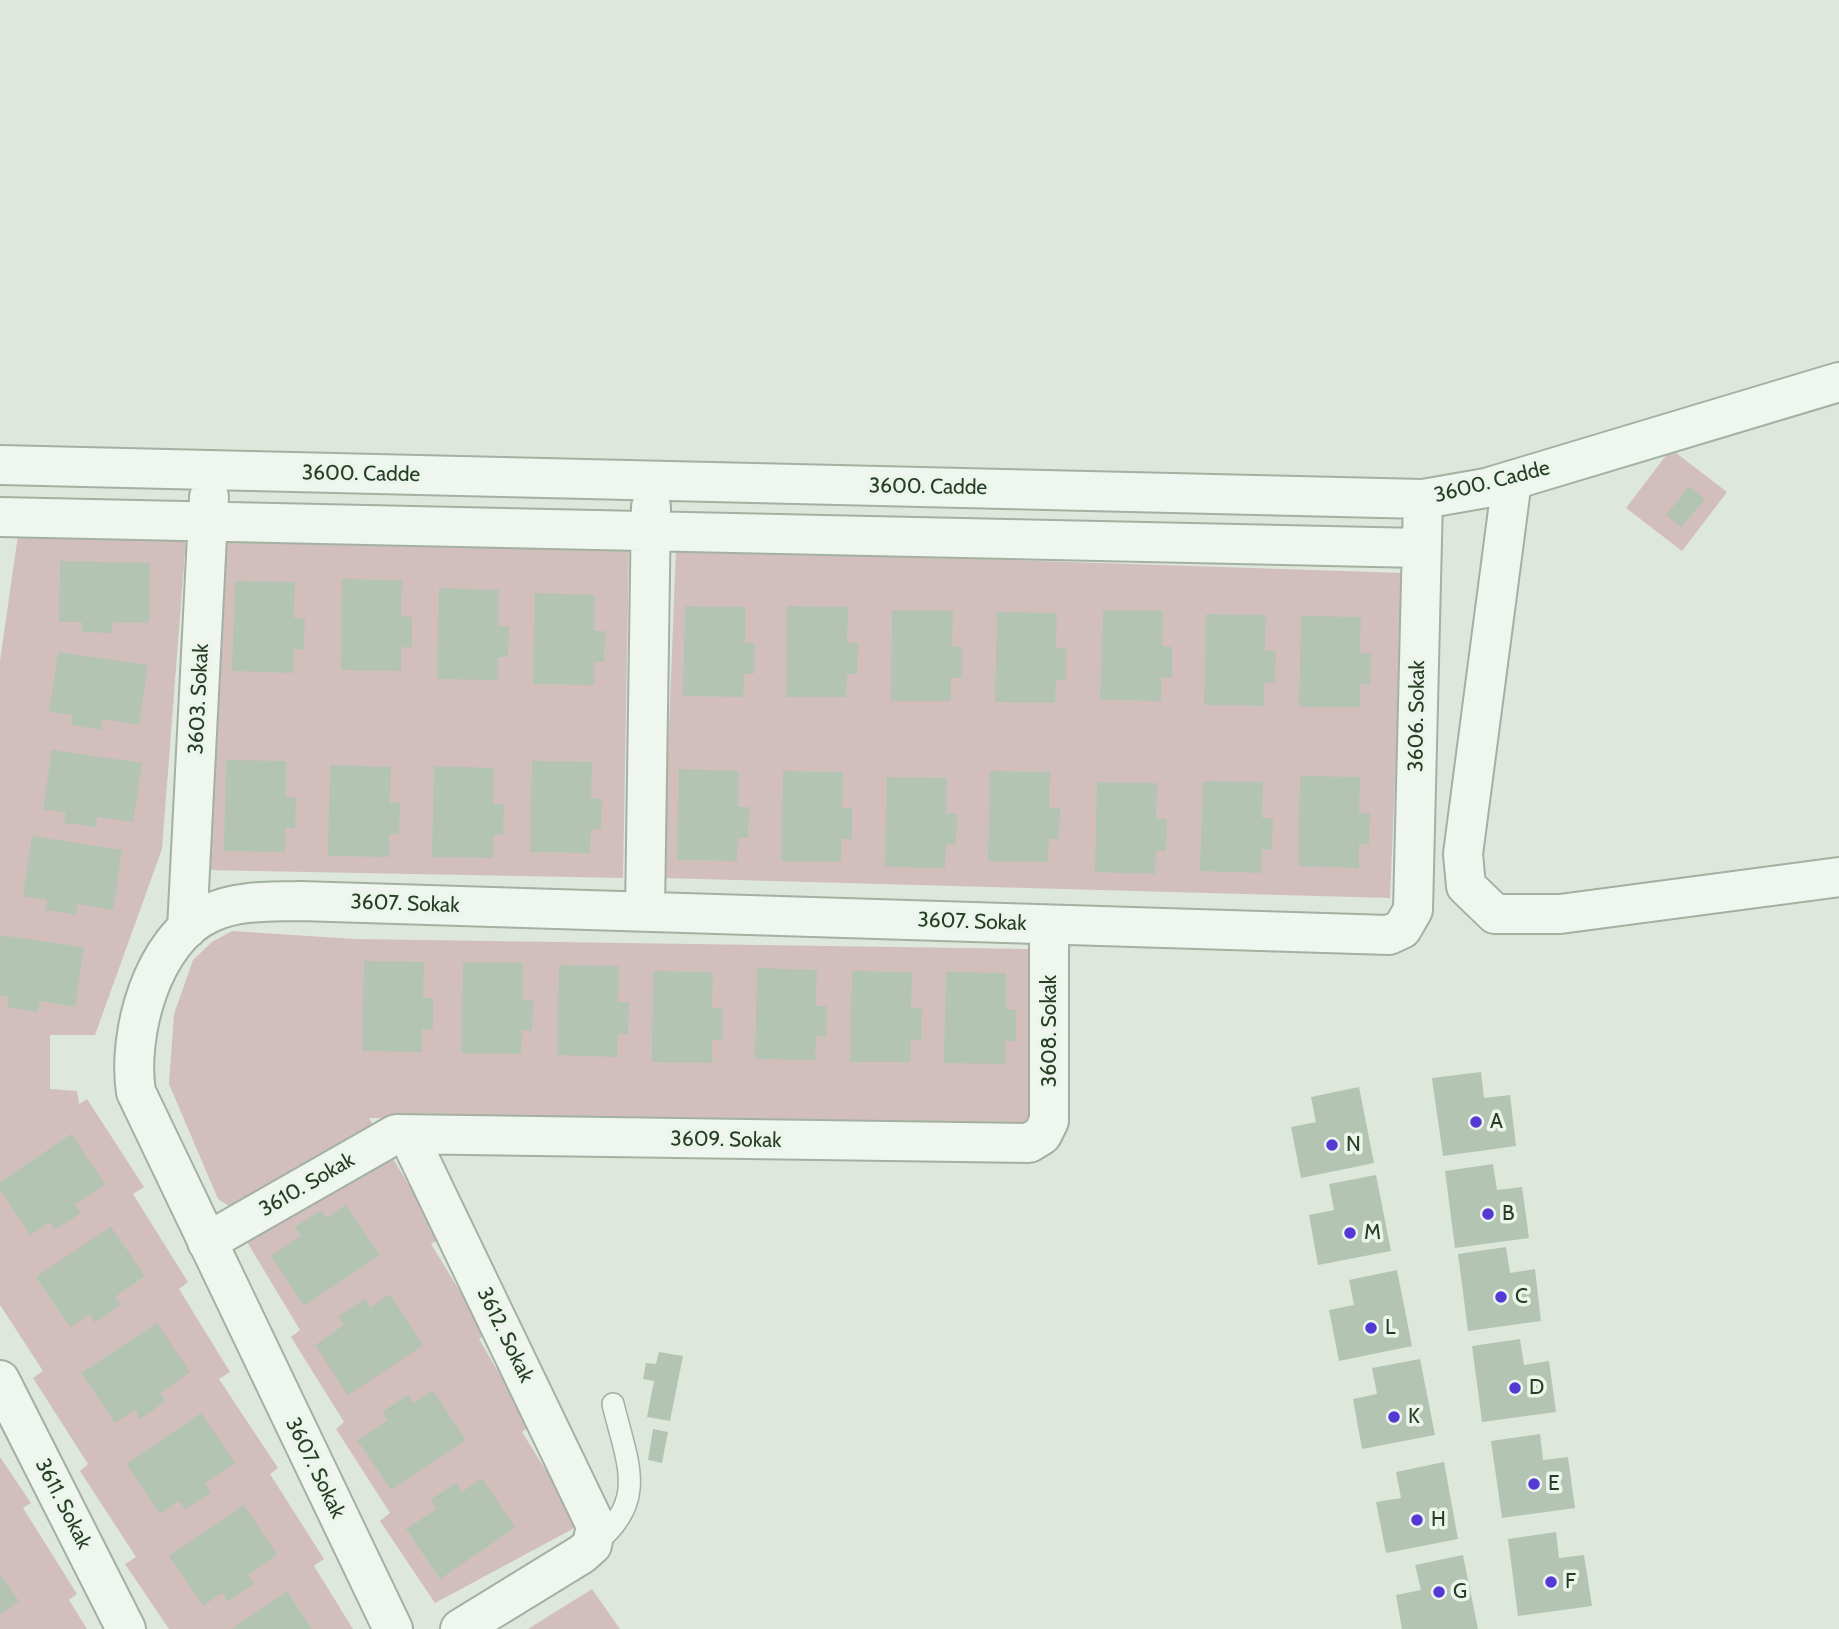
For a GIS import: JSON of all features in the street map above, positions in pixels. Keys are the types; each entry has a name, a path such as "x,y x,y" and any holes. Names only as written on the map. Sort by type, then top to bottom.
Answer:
{"street":[{"name":"3600. Cadde","path":"5,465 1423,499 1512,480 1839,382"},
{"path":"5,465 1,527 208,521 1420,548"},
{"name":"3603. Sokak","path":"187,929 209,470"},
{"path":"1512,480 1463,854 1466,886 1495,914 1560,914 1839,877"},
{"path":"645,911 652,481"},
{"name":"3606. Sokak","path":"1402,929 1413,910 1423,499"},
{"name":"3607. Sokak","path":"393,1629 136,1092 132,1066 141,1011 152,981 167,954 187,929 206,914 232,904 264,902 645,911 1375,935 1389,935 1402,929"},
{"name":"3608. Sokak","path":"1042,1135 1049,1121 1050,1105 1049,925"},
{"name":"3610. Sokak","path":"207,1242 396,1134 408,1135"},
{"name":"3609. Sokak","path":"408,1135 1015,1145 1029,1143 1042,1135"},
{"name":"3612. Sokak","path":"408,1135 596,1526 594,1541"},
{"name":"3611. Sokak","path":"0,1380 126,1629"},
{"path":"460,1629 594,1541"}],"lane":[{"path":"594,1541 612,1529 628,1504 629,1470 613,1404"}],"shaded area":[{"path":"1671,449 1727,492 1682,551 1626,508"},
{"path":"18,535 186,539 162,849 95,1035 50,1035 50,1089 77,1091 79,1104 87,1099 144,1187 133,1194 188,1282 179,1289 230,1372 219,1379 278,1468 270,1474 324,1559 314,1566 353,1629 169,1629 125,1564 136,1557 80,1471 88,1464 33,1378 43,1371 0,1305 0,661"},
{"path":"220,539 629,548 623,878 203,870"},
{"path":"676,549 1404,573 1390,898 663,878"},
{"path":"232,931 355,939 1031,949 1034,1126 369,1118 374,1127 245,1203 229,1206 218,1199 169,1084 174,1014 193,960 212,942"},
{"path":"389,1152 441,1238 431,1244 486,1334 479,1339 530,1426 522,1432 580,1525 435,1603 380,1521 390,1513 336,1429 344,1422 291,1337 300,1330 247,1242"},
{"path":"0,1457 31,1503 23,1508 77,1594 69,1600 87,1629 0,1629"},
{"path":"592,1589 620,1629 528,1629"}],"building":[{"path":"1689,486 1705,499 1681,527 1666,515"},
{"path":"60,561 150,563 149,623 113,622 112,633 82,632 82,622 59,622"},
{"path":"342,579 402,580 401,616 412,617 412,648 401,647 401,671 341,670"},
{"path":"235,581 295,582 294,618 305,619 304,650 294,649 293,673 232,671"},
{"path":"439,588 499,590 498,626 509,626 508,657 498,657 498,680 437,679"},
{"path":"535,593 595,595 594,631 605,631 604,662 594,662 594,685 533,684"},
{"path":"685,606 745,607 745,643 755,643 754,674 744,674 743,697 683,696"},
{"path":"787,606 848,607 847,643 858,643 857,674 847,674 846,697 786,697"},
{"path":"892,610 953,611 952,647 962,647 962,678 951,678 951,701 891,701"},
{"path":"1103,610 1163,611 1162,646 1172,647 1172,678 1161,677 1161,701 1100,700"},
{"path":"997,612 1057,613 1056,648 1066,649 1066,680 1056,680 1055,703 995,702"},
{"path":"1206,614 1266,615 1265,651 1276,651 1275,683 1264,683 1264,706 1204,705"},
{"path":"1301,616 1361,617 1360,653 1371,653 1370,684 1360,684 1360,707 1299,707"},
{"path":"58,652 148,665 139,725 103,719 101,730 71,725 72,715 49,712"},
{"path":"52,750 142,763 133,822 97,817 96,827 64,823 66,813 43,809"},
{"path":"226,760 286,761 286,797 296,797 295,828 285,828 285,852 224,851"},
{"path":"532,761 592,762 591,798 602,799 601,829 591,829 590,853 530,852"},
{"path":"330,765 391,767 390,803 400,803 399,834 389,834 389,857 328,856"},
{"path":"434,766 494,768 493,804 504,804 503,835 493,835 493,858 432,857"},
{"path":"679,769 739,771 738,807 749,807 748,838 738,838 737,861 677,860"},
{"path":"783,771 843,772 842,808 852,808 852,839 841,839 841,862 781,861"},
{"path":"990,771 1050,772 1049,808 1060,808 1059,839 1049,839 1048,862 988,861"},
{"path":"1300,776 1360,777 1359,813 1370,813 1369,845 1359,844 1359,868 1298,866"},
{"path":"887,777 947,778 946,813 957,814 956,845 946,844 945,868 885,867"},
{"path":"1203,781 1263,782 1262,818 1273,818 1272,850 1262,849 1261,873 1200,871"},
{"path":"1097,782 1157,783 1156,819 1167,819 1166,851 1156,851 1155,874 1095,872"},
{"path":"32,836 122,850 113,910 77,904 76,915 45,910 47,900 23,896"},
{"path":"0,935 84,947 75,1007 40,1001 38,1012 7,1007 9,997 0,996"},
{"path":"364,961 424,962 423,998 433,998 433,1029 422,1029 422,1052 362,1051"},
{"path":"463,962 523,963 522,999 533,1000 532,1031 522,1030 521,1054 461,1053"},
{"path":"559,965 619,966 618,1002 629,1002 628,1034 618,1033 617,1057 557,1055"},
{"path":"757,968 817,970 816,1006 827,1006 826,1037 816,1036 815,1060 755,1059"},
{"path":"653,971 713,972 712,1008 723,1009 722,1040 712,1040 712,1063 652,1062"},
{"path":"852,971 912,972 911,1008 922,1008 921,1040 911,1039 910,1062 850,1062"},
{"path":"946,972 1006,973 1006,1009 1016,1010 1016,1041 1005,1041 1005,1064 944,1063"},
{"name":"A","path":"1481,1072 1484,1098 1510,1095 1516,1146 1443,1156 1432,1078"},
{"name":"N","path":"1359,1087 1374,1163 1301,1178 1291,1127 1316,1122 1311,1097"},
{"path":"71,1134 105,1184 75,1204 81,1213 55,1230 50,1222 30,1235 0,1190 0,1182"},
{"name":"B","path":"1493,1164 1497,1190 1522,1187 1529,1238 1455,1248 1445,1171"},
{"name":"M","path":"1376,1175 1391,1251 1318,1265 1309,1215 1334,1210 1329,1184"},
{"path":"346,1205 380,1255 304,1306 271,1256 301,1236 295,1227 321,1210 326,1218"},
{"path":"111,1227 145,1276 115,1297 121,1305 95,1323 90,1314 70,1327 36,1277"},
{"name":"C","path":"1506,1247 1510,1273 1535,1269 1541,1321 1468,1331 1458,1254"},
{"name":"L","path":"1397,1270 1412,1346 1339,1361 1329,1310 1354,1305 1349,1280"},
{"path":"390,1294 423,1345 348,1395 315,1345 344,1325 338,1316 365,1299 370,1308"},
{"path":"157,1323 190,1372 160,1393 166,1401 140,1419 135,1410 115,1423 81,1373"},
{"name":"D","path":"1520,1339 1524,1365 1549,1361 1556,1412 1482,1422 1472,1346"},
{"path":"659,1352 683,1356 670,1421 647,1417 654,1381 643,1379 646,1363 656,1364"},
{"name":"K","path":"1420,1359 1435,1435 1362,1449 1353,1399 1377,1394 1372,1368"},
{"path":"433,1390 466,1440 391,1490 357,1440 388,1420 382,1412 408,1395 413,1403"},
{"path":"201,1413 235,1463 205,1483 211,1492 185,1509 179,1501 160,1514 126,1464"},
{"path":"653,1429 668,1432 662,1463 648,1460"},
{"name":"E","path":"1540,1434 1543,1460 1568,1457 1575,1508 1502,1518 1491,1441"},
{"name":"H","path":"1444,1462 1458,1539 1386,1553 1376,1502 1401,1498 1396,1472"},
{"path":"482,1478 515,1528 440,1579 406,1529 437,1509 430,1500 456,1483 462,1492"},
{"path":"244,1505 277,1555 248,1575 254,1584 228,1601 222,1593 203,1606 169,1556"},
{"name":"F","path":"1556,1532 1559,1558 1584,1555 1592,1606 1518,1616 1508,1539"},
{"name":"G","path":"1463,1555 1478,1629 1402,1629 1396,1595 1421,1590 1415,1565"},
{"path":"0,1573 19,1601 0,1614"},
{"path":"287,1591 312,1629 231,1629"}],"place":[{"name":"A","path":"1476,1122"},
{"name":"N","path":"1332,1145"},
{"name":"B","path":"1488,1214"},
{"name":"M","path":"1350,1233"},
{"name":"C","path":"1501,1297"},
{"name":"L","path":"1371,1328"},
{"name":"D","path":"1515,1388"},
{"name":"K","path":"1394,1417"},
{"name":"E","path":"1534,1484"},
{"name":"H","path":"1417,1520"},
{"name":"F","path":"1551,1582"},
{"name":"G","path":"1439,1592"}]}
